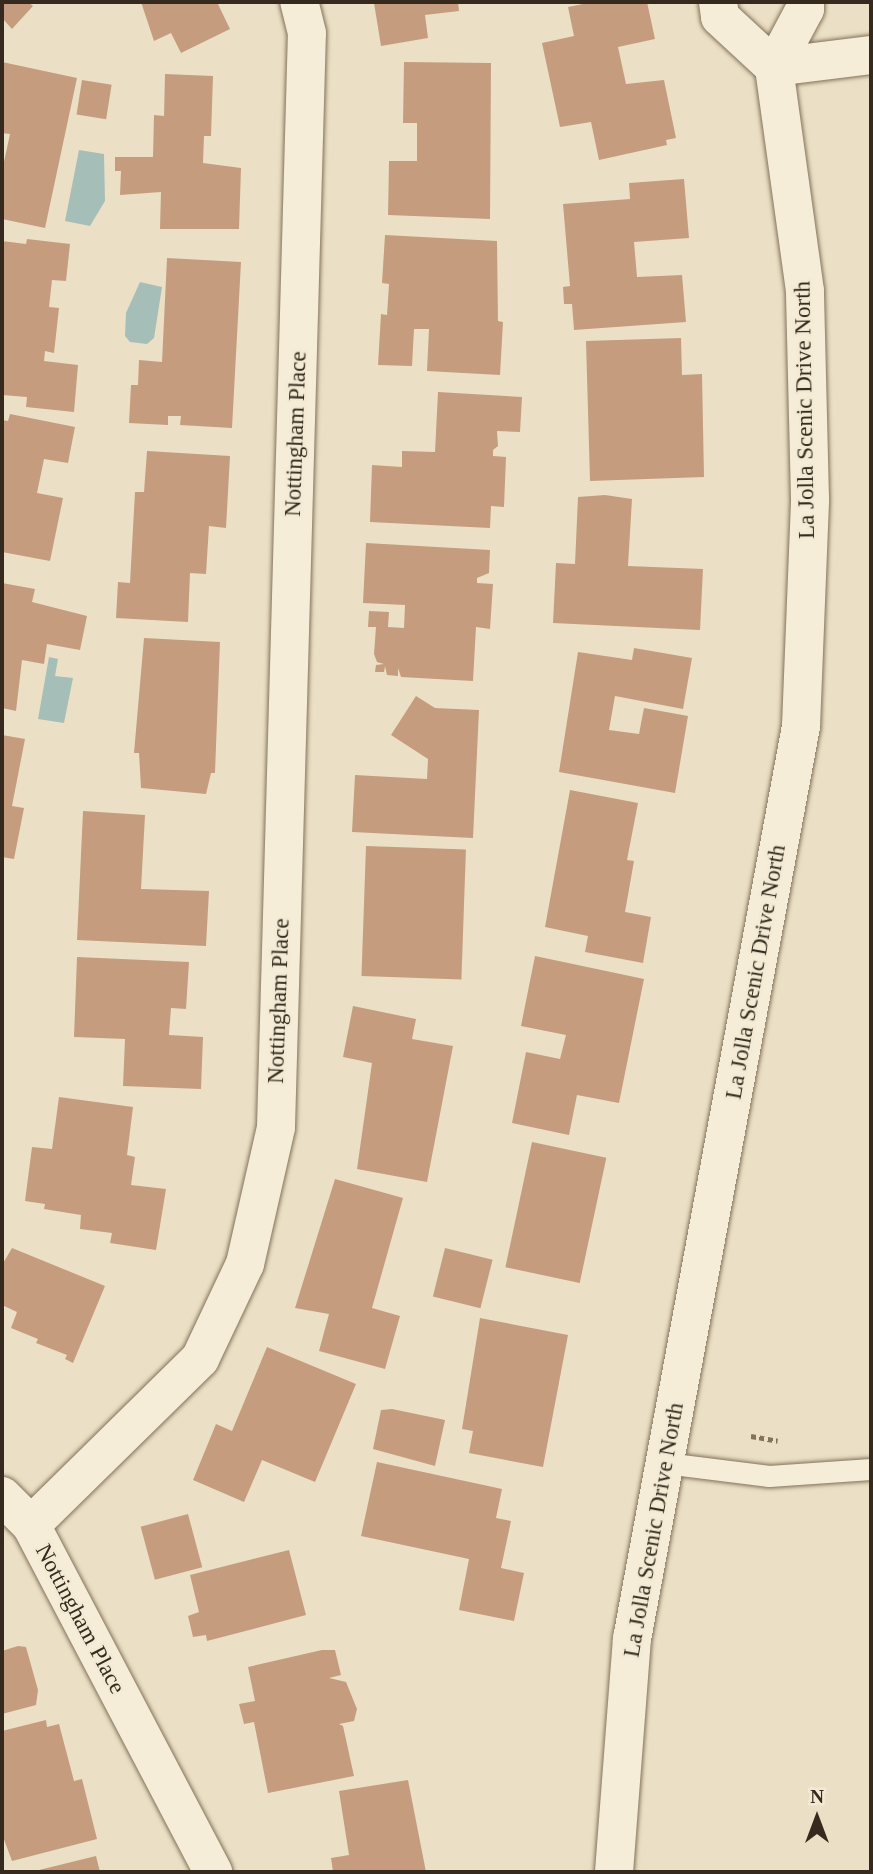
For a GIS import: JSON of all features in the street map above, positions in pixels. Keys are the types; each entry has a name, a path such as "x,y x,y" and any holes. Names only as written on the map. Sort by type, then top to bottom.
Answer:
{"street":[{"name":"Nottingham Place","path":"213,1872 31,1525 200,1359 245,1264 276,1127 307,33 299,2"},
{"path":"718,2 720,17 774,67 871,55"},
{"path":"774,67 805,9 805,2"},
{"name":"La Jolla Scenic Drive North","path":"614,1872 632,1639 801,726 810,499 805,291 774,67"},
{"path":"2,1496 31,1525"}],"lane":[{"path":"665,1463 769,1476 871,1469"}],"water":[{"path":"79,150 104,154 105,201 90,226 65,221"},
{"path":"140,282 162,287 154,338 147,344 130,342 125,336 126,313"},
{"path":"49,657 58,659 55,676 73,678 64,723 38,719"}],"building":[{"path":"2,2 28,2 33,6 12,29 2,18"},
{"path":"141,2 217,2 230,29 181,53 171,33 154,41"},
{"path":"458,2 459,11 425,15 428,38 381,46 374,3"},
{"path":"593,2 647,2 655,39 618,47 626,84 664,80 676,138 666,140 667,145 599,160 591,122 560,127 542,43 574,36 568,7"},
{"path":"2,62 77,78 45,228 2,219 2,171 10,134 2,133"},
{"path":"404,62 491,63 490,219 388,215 389,161 417,161 417,123 403,123"},
{"path":"165,74 213,76 211,136 204,136 203,163 241,168 239,229 160,229 161,192 120,195 121,171 115,171 115,157 153,157 154,115 164,116"},
{"path":"82,80 112,85 106,119 77,115"},
{"path":"684,179 689,238 634,242 637,277 682,275 686,322 574,330 572,304 564,304 563,287 570,286 563,204 630,199 629,183"},
{"path":"385,235 497,241 498,321 503,322 500,375 427,371 429,329 414,329 412,366 378,365 381,314 387,315 389,284 382,283"},
{"path":"27,239 70,244 66,281 52,280 49,307 59,308 54,353 45,351 44,361 78,365 74,412 26,407 27,397 2,395 2,241 26,244"},
{"path":"167,258 241,262 232,428 180,425 181,416 168,416 168,425 129,423 131,385 138,385 139,360 162,362"},
{"path":"681,338 682,375 702,374 704,477 590,481 586,341"},
{"path":"438,392 522,397 520,432 497,431 498,446 493,450 493,456 506,457 504,507 491,506 490,528 370,522 372,465 402,467 402,451 435,452"},
{"path":"10,414 75,427 68,463 44,459 37,493 63,498 50,561 2,552 2,420 8,421"},
{"path":"147,451 230,456 226,528 209,526 206,574 190,573 188,622 116,618 118,582 130,583 135,492 144,492"},
{"path":"605,495 632,499 628,566 703,569 700,630 553,623 556,563 575,564 578,497"},
{"path":"366,543 490,550 489,573 477,578 477,583 493,584 490,629 476,627 473,681 401,677 398,668 398,676 387,675 385,666 384,672 375,672 376,665 384,664 377,662 374,654 376,627 368,627 369,611 389,612 388,627 404,628 405,605 363,603"},
{"path":"2,583 35,589 32,602 87,616 80,650 47,644 44,664 22,660 16,711 2,708"},
{"path":"144,638 220,642 215,773 211,773 206,794 141,788 139,753 134,753"},
{"path":"634,648 692,658 683,709 615,696 609,730 639,734 644,708 688,716 675,793 559,772 578,652 632,660"},
{"path":"416,696 435,708 479,710 473,838 352,832 355,775 427,779 428,759 391,735"},
{"path":"2,735 25,739 12,806 24,808 14,859 2,857"},
{"path":"570,790 638,803 627,860 634,861 625,912 651,917 643,963 585,952 588,936 545,927"},
{"path":"83,811 145,815 141,889 209,891 206,946 77,940"},
{"path":"366,846 466,849 461,979 361,976"},
{"path":"535,956 644,979 619,1103 577,1095 569,1135 512,1123 526,1052 560,1059 566,1035 521,1026"},
{"path":"77,957 189,962 186,1009 171,1008 169,1035 203,1037 201,1089 123,1086 125,1039 74,1037"},
{"path":"353,1006 416,1019 412,1039 453,1046 427,1182 357,1169 372,1063 343,1057"},
{"path":"59,1097 133,1107 127,1155 135,1157 131,1185 166,1189 156,1250 110,1243 112,1233 80,1229 81,1215 44,1209 45,1204 25,1201 32,1147 52,1149"},
{"path":"532,1142 606,1158 580,1283 505,1267"},
{"path":"335,1179 403,1198 372,1308 400,1316 385,1369 319,1351 329,1314 295,1308"},
{"path":"12,1248 105,1286 73,1363 65,1359 67,1355 36,1343 38,1339 11,1328 17,1312 2,1305 2,1265"},
{"path":"445,1248 493,1260 480,1308 433,1297"},
{"path":"480,1318 568,1335 543,1467 469,1453 473,1431 462,1429"},
{"path":"267,1347 356,1384 315,1482 262,1460 244,1502 193,1480 216,1424 232,1431"},
{"path":"392,1409 445,1420 435,1466 373,1449 381,1410"},
{"path":"377,1462 502,1489 496,1518 511,1521 501,1568 524,1573 514,1621 459,1610 469,1559 361,1536"},
{"path":"188,1514 202,1567 155,1580 141,1527"},
{"path":"289,1550 306,1615 207,1641 206,1635 193,1637 188,1616 199,1612 190,1575"},
{"path":"18,1646 26,1647 38,1690 36,1705 2,1714 2,1651"},
{"path":"322,1650 335,1650 341,1675 329,1678 346,1682 357,1709 354,1721 339,1724 343,1726 354,1776 268,1793 254,1722 244,1724 239,1704 255,1701 248,1667"},
{"path":"46,1720 47,1727 59,1724 74,1781 82,1779 97,1839 12,1861 2,1834 2,1731"},
{"path":"408,1780 426,1872 333,1872 331,1858 349,1855 339,1791"},
{"path":"96,1856 100,1872 35,1872 35,1871"}]}
